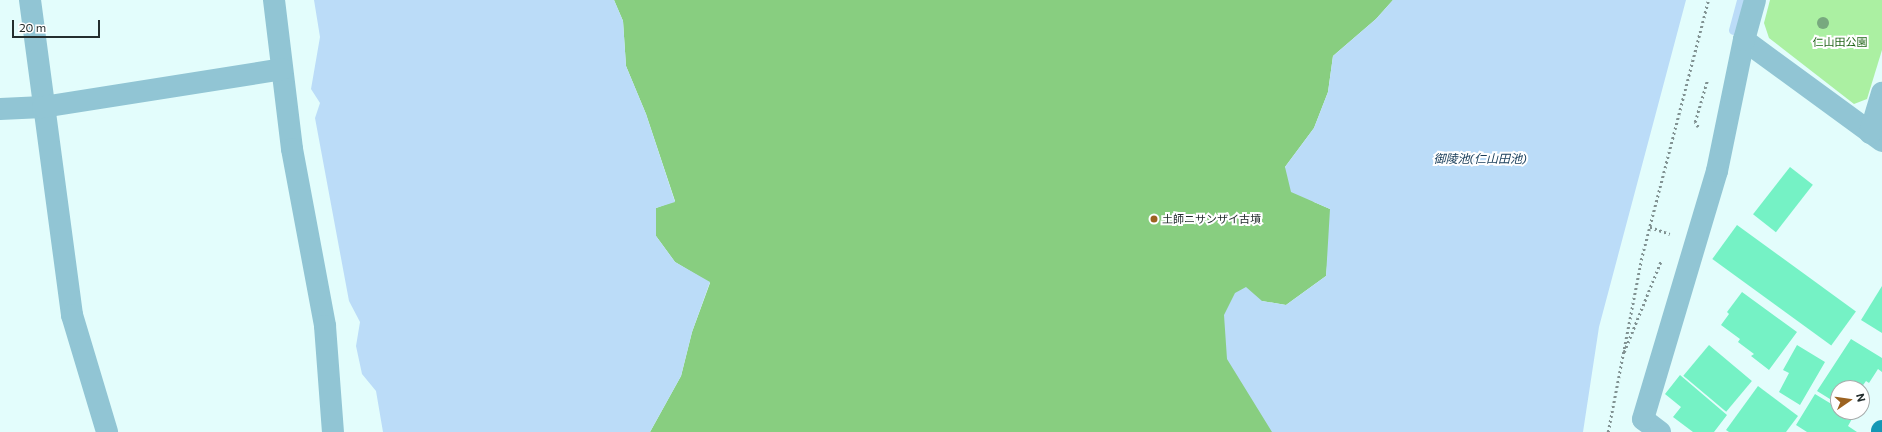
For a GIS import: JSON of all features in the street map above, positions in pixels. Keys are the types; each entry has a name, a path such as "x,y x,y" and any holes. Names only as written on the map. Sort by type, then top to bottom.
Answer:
{"street":[{"path":"30,0 43,107 72,315 107,432"},
{"path":"274,0 292,149 325,326 334,432"},
{"path":"1660,432 1643,419 1717,171 1744,40 1755,0"},
{"path":"1744,40 1876,137 1882,93"},
{"path":"0,109 43,107 282,69"}],"path":[{"path":"1608,432 1621,359 1650,227 1708,0"},
{"path":"1650,227 1671,234 1668,242"},
{"path":"1621,359 1662,256"}],"green space":[{"path":"614,0 1393,0 1376,19 1333,56 1328,92 1314,128 1285,167 1314,202 1330,209 1330,235 1326,276 1286,305 1262,301 1272,432 650,432 681,376 692,332 710,283 675,262 656,236 656,208 675,201 646,114 626,66 623,21"},
{"name":"仁山田公園","path":"1770,0 1882,0 1882,50 1867,99 1854,104 1769,38 1764,23"}],"water":[{"path":"314,0 614,0 623,21 626,66 646,114 675,202 656,208 656,236 675,262 710,282 692,332 681,376 650,432 383,432 376,391 362,374 356,346 360,322 349,301 315,118 320,103 311,89 320,37"},
{"name":"御陵池(仁山田池)","path":"1393,0 1686,0 1599,327 1583,432 1272,432 1227,359 1224,315 1235,293 1246,287 1262,301 1286,305 1326,276 1330,209 1291,192 1285,167 1314,128 1328,92 1333,56 1376,19"}],"building":[{"path":"1790,167 1813,185 1776,232 1753,214"},
{"path":"1737,225 1856,311 1831,345 1712,259"},
{"path":"1882,286 1882,333 1861,320"},
{"path":"1742,292 1797,332 1769,370 1751,356 1754,354 1738,342 1740,339 1721,325 1729,314 1727,312"},
{"path":"1851,339 1882,358 1882,372 1878,369 1870,381 1870,380 1830,380 1830,399 1817,391"},
{"path":"1709,345 1752,381 1726,412 1683,376"},
{"path":"1797,345 1825,362 1800,405 1779,392 1789,373 1783,370"},
{"path":"1680,375 1727,415 1714,432 1693,432 1673,417 1681,407 1665,394"},
{"path":"1758,386 1798,416 1786,432 1729,432 1726,430"},
{"path":"1815,394 1830,403 1830,420 1851,420 1848,426 1857,432 1807,432 1796,425"}],"waterway":[{"path":"1733,30 1741,0"}],"place":[{"name":"土師ニサンザイ古墳","path":"1154,219"}]}
